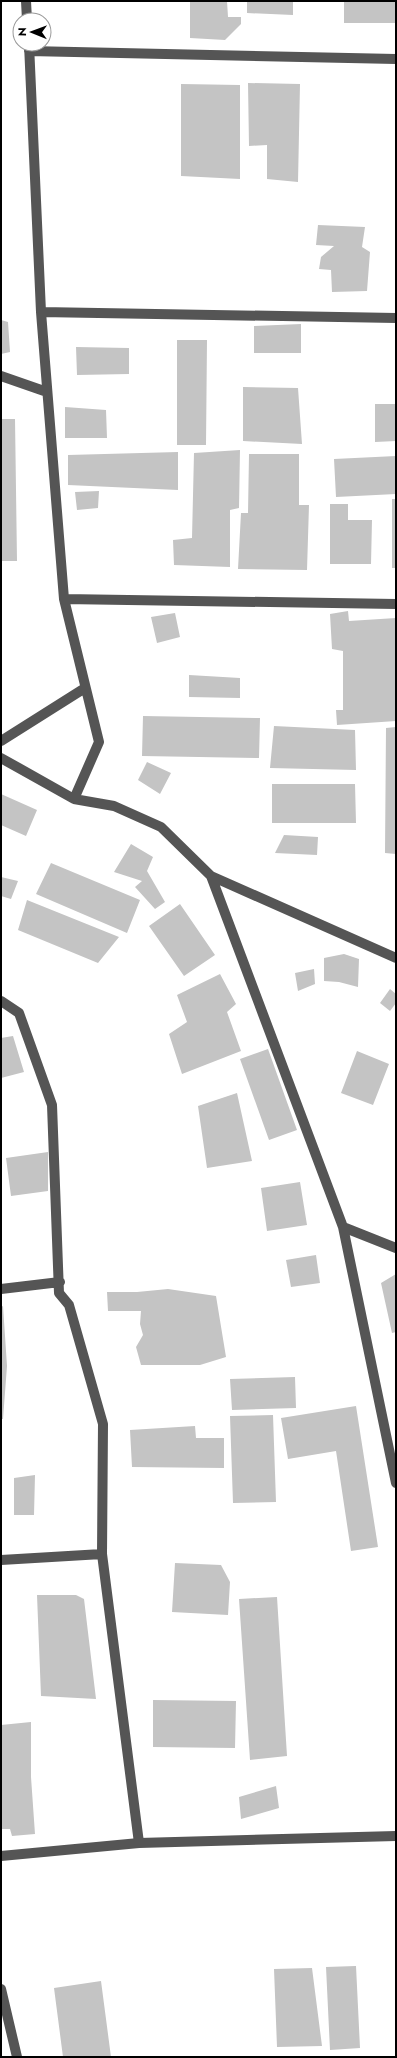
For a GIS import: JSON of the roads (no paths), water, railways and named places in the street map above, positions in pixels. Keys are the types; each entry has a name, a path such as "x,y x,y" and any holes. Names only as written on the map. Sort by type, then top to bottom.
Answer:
{"street":[{"path":"23,1 25,12"},
{"path":"52,49 396,59"},
{"path":"29,52 41,312 64,599 99,742 74,799"},
{"path":"41,312 396,318"},
{"path":"1,376 47,392"},
{"path":"64,599 396,604"},
{"path":"1,741 85,688"},
{"path":"1,758 74,799 114,806 160,827 211,876 396,958"},
{"path":"211,876 343,1227 396,1483"},
{"path":"1,1001 19,1013 52,1105 60,1293 70,1305 103,1424 102,1554 139,1843"},
{"path":"343,1227 396,1248"},
{"path":"1,1289 60,1282"},
{"path":"1,1560 102,1554"},
{"path":"1,1856 139,1843 396,1836"},
{"path":"1,1989 17,2057"}]}
